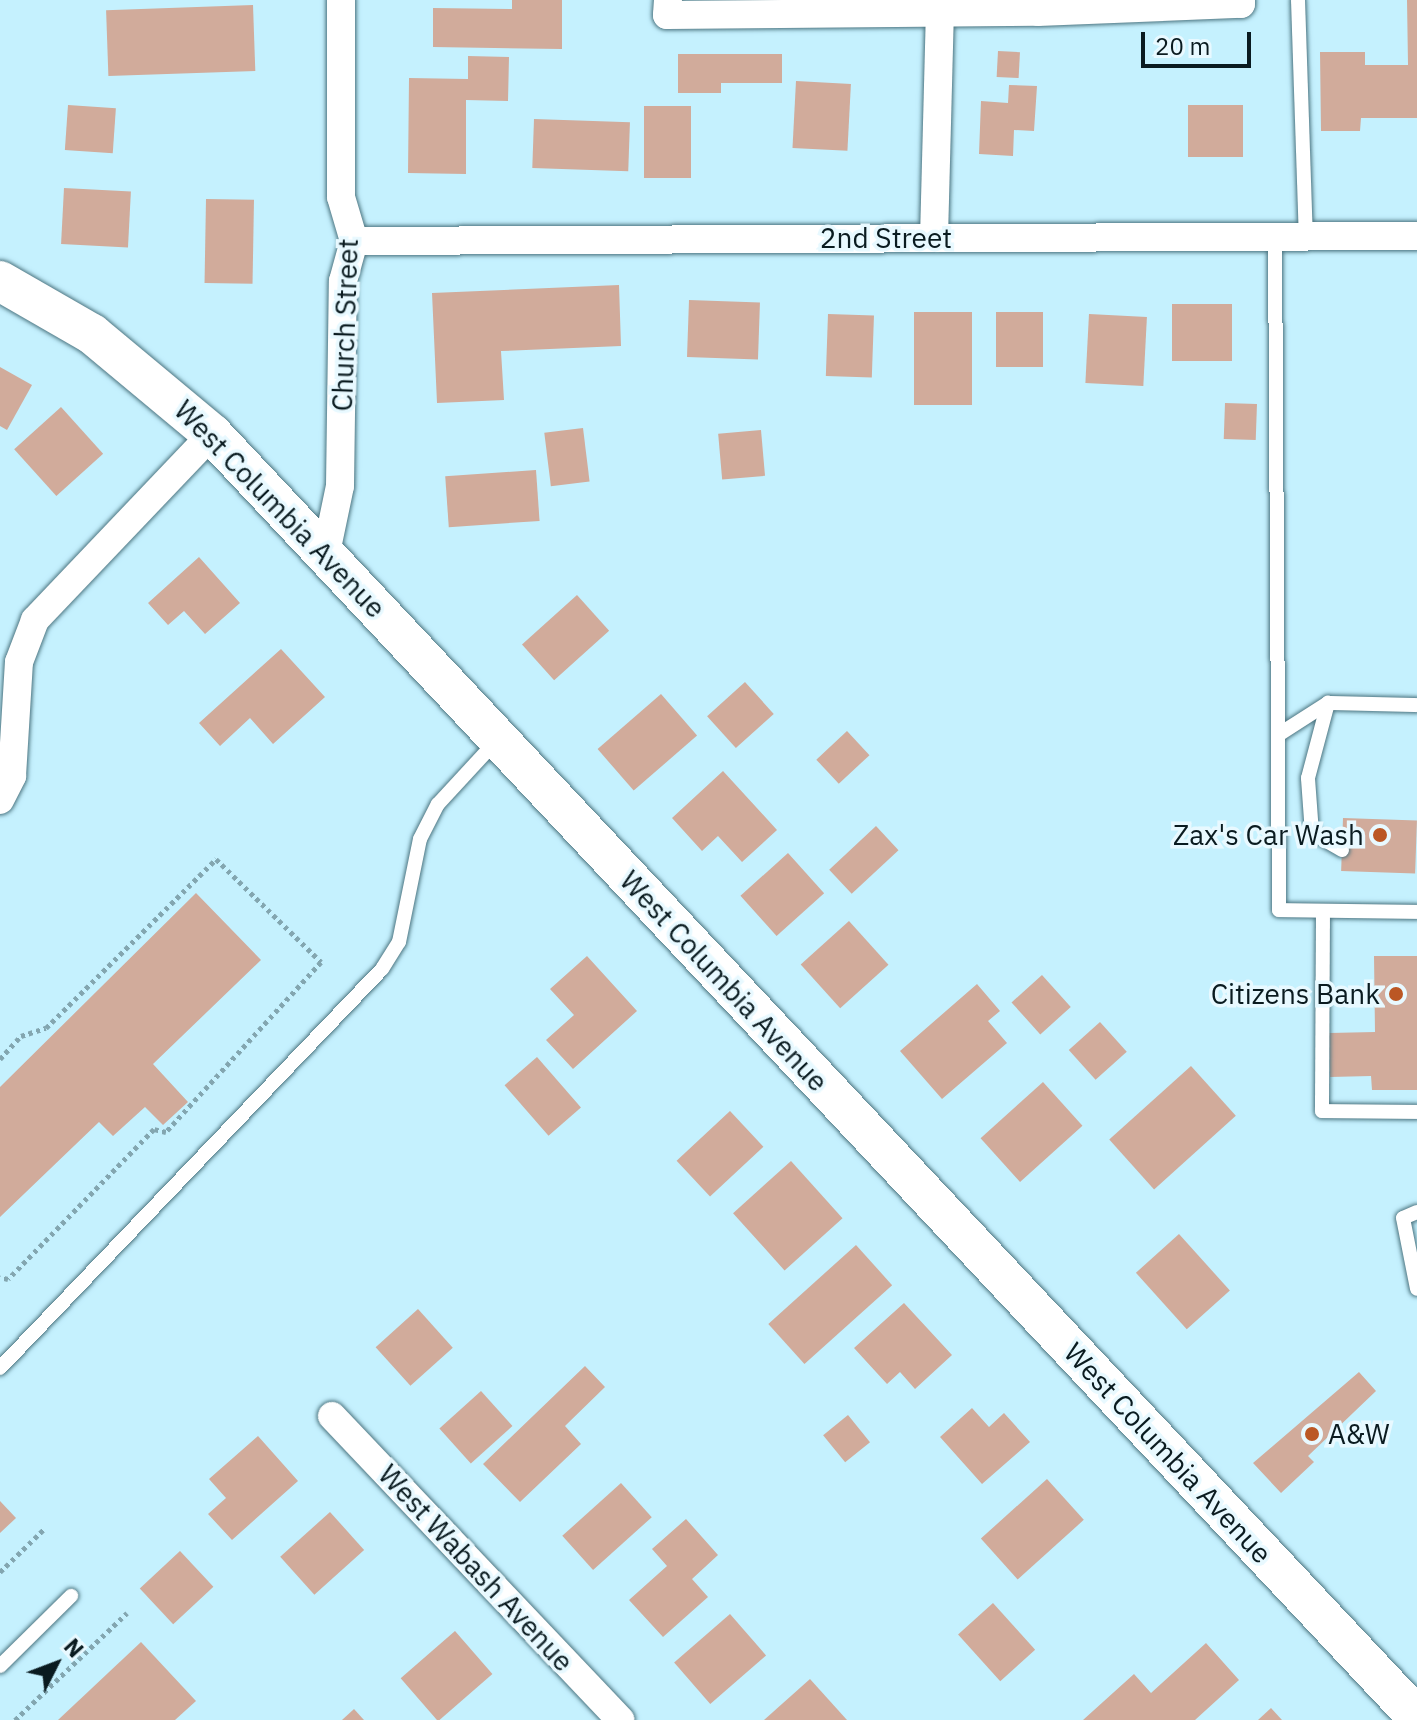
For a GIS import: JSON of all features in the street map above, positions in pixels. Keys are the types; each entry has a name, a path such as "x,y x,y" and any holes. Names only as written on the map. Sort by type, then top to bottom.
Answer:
{"main road":[{"name":"West Columbia Avenue","path":"0,281 92,334 212,434 1414,1712"}],"street":[{"name":"Church Street","path":"326,553 340,486 343,281 354,241 341,197 341,0"},
{"path":"668,0 667,15 940,14 1241,4 1241,0"},
{"path":"934,238 940,14"},
{"name":"2nd Street","path":"354,241 1417,236"},
{"path":"0,800 12,776 19,662 35,620 212,434"},
{"name":"West Wabash Avenue","path":"332,1416 620,1720"}],"lane":[{"path":"1298,0 1306,237"},
{"path":"1275,237 1279,910 1417,912"},
{"path":"1278,735 1328,703 1417,705"},
{"path":"1328,703 1308,778 1312,833 1342,850"},
{"path":"0,1368 382,969 399,942 420,839 438,804 497,739"},
{"path":"1323,911 1322,1111 1417,1112"},
{"path":"1417,1212 1403,1218 1417,1289"},
{"path":"0,1666 71,1596"}],"path":[{"path":"0,1059 21,1036 46,1028 216,859 321,962 166,1132 154,1129 8,1279 0,1277"},
{"path":"0,1572 44,1529"},
{"path":"15,1720 127,1613"}],"building":[{"path":"512,0 562,0 562,49 433,47 433,8 512,9"},
{"path":"1407,0 1417,0 1417,118 1361,118 1360,131 1321,131 1320,52 1365,52 1365,65 1408,65"},
{"path":"253,5 255,71 108,76 106,10"},
{"path":"998,51 1020,52 1019,78 997,77"},
{"path":"678,54 782,54 782,83 721,83 721,93 678,93"},
{"path":"468,56 509,57 508,101 466,100 466,174 408,173 409,78 468,79"},
{"path":"796,81 851,84 847,151 792,148"},
{"path":"1009,85 1037,86 1034,131 1014,130 1013,156 979,154 981,101 1008,103"},
{"path":"68,105 116,108 113,153 65,150"},
{"path":"1188,105 1243,105 1243,157 1188,157"},
{"path":"644,106 691,106 691,178 644,178"},
{"path":"534,119 630,122 628,171 532,168"},
{"path":"64,188 131,192 128,247 61,244"},
{"path":"206,199 254,200 253,284 205,283"},
{"path":"619,285 621,346 501,351 504,400 437,403 432,293"},
{"path":"689,300 760,302 758,359 687,357"},
{"path":"1172,304 1232,304 1232,361 1172,361"},
{"path":"914,312 972,312 972,405 914,405"},
{"path":"996,312 1043,312 1043,367 996,367"},
{"path":"828,314 874,316 872,378 826,376"},
{"path":"1089,314 1147,317 1143,386 1085,383"},
{"path":"0,367 32,385 7,430 0,426"},
{"path":"1225,403 1257,404 1256,440 1224,439"},
{"path":"61,407 103,454 56,496 14,449"},
{"path":"583,428 590,482 551,486 544,433"},
{"path":"761,430 765,476 722,480 718,434"},
{"path":"536,470 540,521 449,527 445,476"},
{"path":"199,557 240,603 205,634 184,611 168,625 148,603"},
{"path":"577,595 609,631 554,680 522,645"},
{"path":"281,649 325,697 273,744 250,718 220,746 199,723"},
{"path":"745,682 774,714 736,748 707,716"},
{"path":"661,694 697,736 634,791 598,749"},
{"path":"847,731 870,755 839,784 816,760"},
{"path":"723,771 777,830 742,862 718,836 702,851 672,818"},
{"name":"Zax's Car Wash","path":"1343,818 1417,821 1415,874 1341,871"},
{"path":"876,826 899,850 852,894 829,870"},
{"path":"788,853 824,893 777,936 740,896"},
{"path":"196,893 261,960 153,1064 188,1102 163,1125 145,1107 113,1136 99,1122 0,1217 0,1087"},
{"path":"849,921 888,965 840,1008 801,964"},
{"path":"587,956 637,1011 573,1069 546,1040 574,1015 550,989"},
{"name":"Citizens Bank","path":"1374,956 1417,956 1417,1090 1372,1090 1371,1076 1330,1077 1329,1033 1375,1032"},
{"path":"1042,975 1071,1007 1040,1034 1012,1002"},
{"path":"977,984 1000,1011 988,1021 1007,1043 942,1099 900,1051"},
{"path":"1100,1022 1127,1052 1096,1080 1069,1050"},
{"path":"537,1057 581,1108 549,1136 505,1085"},
{"path":"1191,1066 1236,1116 1154,1189 1109,1140"},
{"path":"1043,1082 1082,1126 1020,1182 981,1138"},
{"path":"730,1111 763,1147 710,1197 677,1161"},
{"path":"791,1161 843,1218 785,1270 733,1213"},
{"path":"1179,1234 1230,1290 1187,1329 1136,1273"},
{"path":"856,1245 892,1285 804,1364 768,1324"},
{"path":"904,1303 952,1355 915,1389 900,1372 887,1384 854,1348"},
{"path":"418,1309 453,1348 410,1386 376,1347"},
{"path":"585,1366 605,1387 565,1426 581,1444 520,1502 483,1464"},
{"name":"A&W","path":"1359,1372 1376,1391 1308,1456 1314,1462 1281,1493 1253,1463"},
{"path":"481,1391 512,1426 471,1463 439,1428"},
{"path":"972,1408 989,1427 1004,1413 1030,1442 982,1484 940,1437"},
{"path":"848,1415 870,1442 845,1462 823,1435"},
{"path":"258,1436 298,1481 232,1540 208,1514 226,1498 209,1479"},
{"path":"1047,1479 1084,1520 1018,1579 981,1539"},
{"path":"621,1483 652,1517 593,1570 562,1536"},
{"path":"0,1501 16,1518 0,1533"},
{"path":"330,1512 364,1550 314,1595 280,1557"},
{"path":"686,1519 718,1555 692,1579 708,1597 663,1637 629,1600 667,1566 652,1549"},
{"path":"180,1551 213,1587 173,1624 140,1589"},
{"path":"993,1603 1035,1650 1000,1681 958,1634"},
{"path":"730,1614 766,1656 710,1704 674,1663"},
{"path":"455,1631 492,1674 439,1720 401,1678"},
{"path":"141,1642 196,1701 175,1720 58,1720"},
{"path":"1206,1643 1239,1680 1195,1720 1083,1720 1134,1674 1151,1693"},
{"path":"810,1679 847,1720 764,1720"},
{"path":"1271,1708 1282,1720 1258,1720"},
{"path":"354,1709 364,1720 342,1720"}],"place":[{"name":"Zax's Car Wash","path":"1380,835"},
{"name":"Citizens Bank","path":"1396,994"},
{"name":"A&W","path":"1312,1434"}]}
